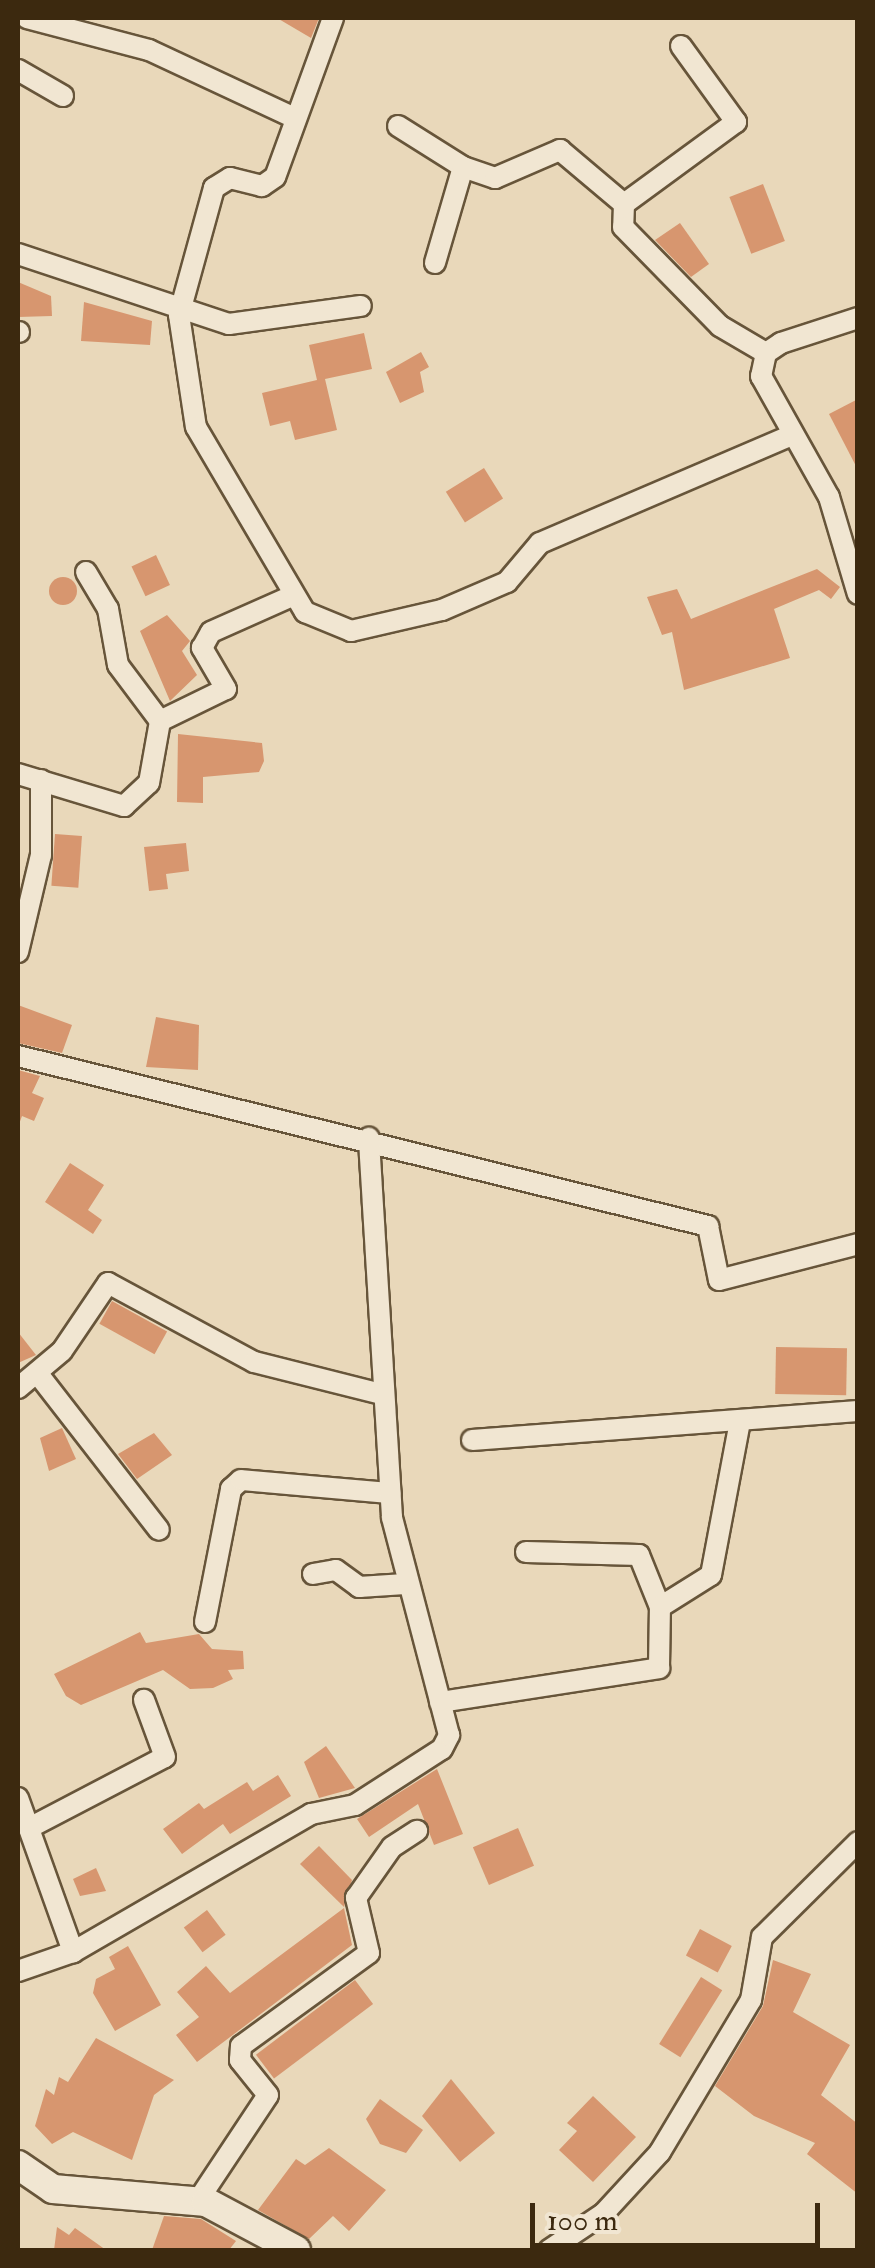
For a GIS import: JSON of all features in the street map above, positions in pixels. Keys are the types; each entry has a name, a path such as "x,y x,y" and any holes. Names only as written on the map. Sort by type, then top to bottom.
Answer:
{"street":[{"path":"27,18 148,50 293,117"},
{"path":"332,18 269,184 230,178 214,188 179,315 196,427 292,596 320,623 350,631 442,610 507,582 540,544 792,435"},
{"path":"624,204 736,122 682,46"},
{"path":"18,70 63,96"},
{"path":"398,126 463,167 495,178 560,150 624,204 624,227 646,258 720,326 766,354"},
{"path":"435,263 463,167"},
{"path":"18,254 179,315 229,324 360,306"},
{"path":"766,354 858,318"},
{"path":"766,354 761,376 828,497 858,594"},
{"path":"18,774 124,806 149,783 160,721 118,665 108,609 86,572"},
{"path":"160,721 226,689 202,648 211,632 292,596"},
{"path":"18,952 41,855 42,780"},
{"path":"18,1056 368,1138 708,1226 719,1280 858,1244"},
{"path":"18,1971 73,1952 442,1750 449,1734 405,1584 390,1493 368,1138"},
{"path":"18,1388 38,1374 108,1282 254,1362 381,1394"},
{"path":"38,1374 159,1530"},
{"path":"472,1440 858,1411"},
{"path":"660,1607 710,1575 740,1422"},
{"path":"205,1622 231,1488 241,1480 390,1493"},
{"path":"440,1702 658,1668 660,1607 639,1555 526,1552"},
{"path":"313,1574 336,1570 360,1587 405,1584"},
{"path":"29,1828 165,1757 144,1700"},
{"path":"18,1798 73,1952"},
{"path":"197,2202 268,2095 240,2060 241,2046 369,1953 356,1898 392,1847 417,1831"},
{"path":"548,2250 604,2213 660,2152 751,2000 762,1937 858,1842"},
{"path":"18,2165 53,2189 197,2202 286,2248"}],"building":[{"path":"277,18 319,18 311,38"},
{"path":"763,184 785,241 751,254 729,197"},
{"path":"680,223 709,264 691,277 655,240"},
{"path":"18,282 51,296 52,316 18,317"},
{"path":"84,302 152,321 150,345 81,341"},
{"path":"364,333 372,369 325,379 337,430 295,440 290,421 270,426 262,393 317,380 309,345"},
{"path":"421,352 429,367 420,372 424,392 400,403 386,372"},
{"path":"858,399 858,470 829,414"},
{"path":"484,468 503,499 465,522 446,492"},
{"path":"156,555 170,585 145,596 132,566"},
{"path":"817,569 840,587 831,599 819,590 774,609 790,658 684,690 672,632 662,635 647,597 677,589 691,619"},
{"path":"63,577 73,581 77,591 73,601 63,605 53,601 49,591 53,581"},
{"path":"167,615 190,641 182,651 197,675 170,701 140,631"},
{"path":"178,734 262,743 264,761 259,772 203,777 203,803 177,802"},
{"path":"55,834 82,836 78,888 51,886"},
{"path":"186,843 189,871 166,874 168,889 149,891 144,847"},
{"path":"18,1005 72,1025 62,1053 18,1043"},
{"path":"156,1017 199,1025 198,1070 146,1067"},
{"path":"18,1070 40,1076 32,1093 44,1098 34,1121 22,1116 18,1127"},
{"path":"70,1163 104,1185 88,1210 102,1220 93,1234 45,1202"},
{"path":"112,1301 167,1332 154,1354 99,1324"},
{"path":"18,1332 36,1355 18,1363"},
{"path":"776,1347 847,1348 846,1395 775,1394"},
{"path":"62,1428 76,1459 49,1471 40,1438"},
{"path":"154,1433 172,1455 137,1479 118,1454"},
{"path":"140,1632 146,1643 199,1634 212,1649 243,1651 244,1669 228,1670 233,1679 213,1688 190,1689 163,1670 81,1705 66,1696 54,1674"},
{"path":"326,1746 355,1788 319,1798 304,1762"},
{"path":"437,1769 463,1834 434,1845 418,1804 369,1837 357,1819"},
{"path":"278,1775 291,1796 230,1834 223,1824 182,1854 163,1829 199,1803 204,1809 247,1782 253,1791"},
{"path":"518,1828 534,1866 489,1885 473,1847"},
{"path":"319,1846 352,1880 344,1907 300,1864"},
{"path":"96,1868 106,1891 80,1896 73,1879"},
{"path":"344,1908 352,1945 197,2062 176,2035 199,2017 177,1992 206,1966 230,1993"},
{"path":"207,1910 226,1935 202,1952 184,1927"},
{"path":"700,1929 732,1946 718,1972 686,1955"},
{"path":"128,1946 161,2005 115,2031 93,1993 96,1979 115,1969 109,1957"},
{"path":"773,1960 811,1974 793,2012 850,2045 821,2095 858,2124 858,2194 807,2154 815,2143 754,2116 715,2086 763,2006"},
{"path":"701,1977 722,1990 680,2057 659,2044"},
{"path":"355,1980 373,2004 274,2079 256,2055"},
{"path":"96,2038 174,2080 154,2095 132,2160 73,2132 52,2144 35,2126 46,2089 54,2095 59,2077 68,2082"},
{"path":"451,2079 495,2133 460,2162 422,2116"},
{"path":"593,2096 636,2137 593,2182 559,2150 577,2131 567,2123"},
{"path":"380,2099 423,2130 406,2153 380,2144 366,2119"},
{"path":"329,2148 386,2190 349,2231 333,2216 309,2239 258,2210 296,2159 305,2165"},
{"path":"164,2216 201,2219 236,2241 229,2250 152,2250"},
{"path":"57,2227 69,2235 75,2228 106,2250 54,2250"}]}
